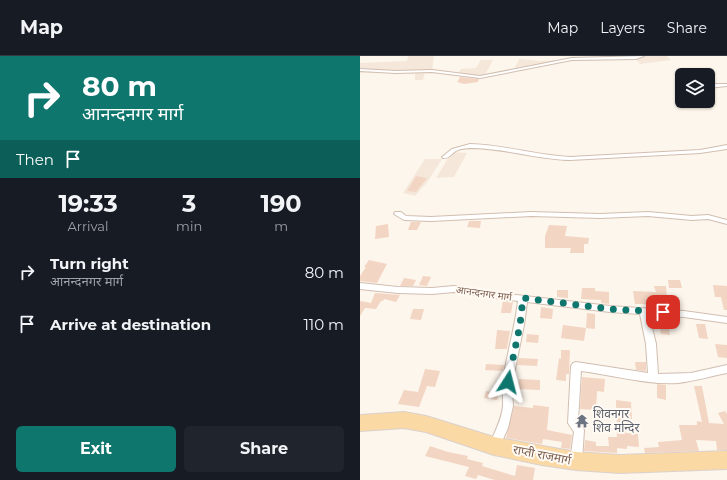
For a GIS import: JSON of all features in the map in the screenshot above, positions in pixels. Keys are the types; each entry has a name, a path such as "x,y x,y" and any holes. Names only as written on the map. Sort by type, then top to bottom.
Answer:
{"main road":[{"name":"राप्ती राजमार्ग","path":"360,423 404,420 426,424 494,446 576,461 620,464 727,460"}],"street":[{"path":"360,70 396,72 432,71 480,77 572,59 636,58 642,56"},
{"path":"715,86 727,85"},
{"path":"445,157 449,152 457,147 476,146 556,158 594,159 658,153 704,152 727,147"},
{"path":"398,214 404,218 432,219 532,214 600,216 648,214 692,218 708,217 727,222"},
{"name":"आनन्दनगर मार्ग","path":"360,286 398,290 432,291 454,289 727,320"},
{"path":"494,446 503,428 508,406 507,390 509,374 520,325 523,298"},
{"path":"644,311 650,344 653,378"},
{"path":"576,461 579,430 573,422 576,366 653,378 691,377 727,369"}],"shaded area":[{"path":"408,56 434,56 432,72 425,72 423,80 415,80 415,72 360,73 360,63 407,61"},
{"path":"644,56 667,56 671,60 640,64 636,59"},
{"path":"519,59 541,61 554,60 556,62 514,69"},
{"path":"481,60 493,60 485,75 457,74 461,69 476,68"},
{"path":"452,152 467,153 454,177 436,178"},
{"path":"425,159 442,159 428,181 415,196 403,193"}],"building":[{"path":"460,77 479,79 478,82 464,84 457,82"},
{"path":"416,176 427,178 416,192 407,191"},
{"path":"469,221 481,221 480,228 467,227"},
{"path":"411,222 421,222 417,230 408,230"},
{"path":"388,224 389,237 375,239 376,226"},
{"path":"549,225 567,226 565,236 589,238 588,244 584,244 584,253 570,253 571,248 545,248 545,236"},
{"path":"369,260 387,264 377,283 360,281 360,276"},
{"path":"423,276 431,277 427,286 419,285"},
{"path":"404,278 416,280 413,286 400,286"},
{"path":"668,280 680,280 682,288 669,288"},
{"path":"713,285 727,286 727,310 724,310 721,297 715,297"},
{"path":"654,286 666,286 667,298 650,298 651,304 635,304 633,291 656,292"},
{"path":"582,288 595,288 595,291 609,292 609,304 601,303 601,300 581,299"},
{"path":"557,290 568,290 568,298 557,297"},
{"path":"375,293 400,295 396,302 384,299 376,309 365,308 360,316 360,301 371,303"},
{"path":"503,300 513,302 511,313 501,313"},
{"path":"541,307 553,309 552,319 540,318"},
{"path":"413,309 424,309 421,320 410,319"},
{"path":"587,313 595,314 595,329 586,328"},
{"path":"659,319 668,320 670,335 661,334"},
{"path":"696,324 705,324 708,339 699,338"},
{"path":"563,325 586,328 584,341 561,338"},
{"path":"497,330 510,331 507,349 495,349"},
{"path":"527,334 539,335 538,343 526,342"},
{"path":"715,344 727,345 727,358 718,357"},
{"path":"561,350 570,350 569,374 566,374 566,381 556,380 559,358 561,359"},
{"path":"519,358 538,359 537,366 517,365"},
{"path":"635,362 646,362 646,371 636,370"},
{"path":"486,364 504,365 503,371 485,370"},
{"path":"425,369 440,371 435,387 427,386 419,407 398,404 404,390 418,392"},
{"path":"582,377 605,379 604,392 597,391 596,410 580,409"},
{"path":"519,379 540,380 540,390 518,389"},
{"path":"657,384 666,385 666,400 657,398"},
{"path":"694,386 702,386 709,423 724,424 718,413 725,411 727,414 727,450 717,450 716,441 696,440 699,451 645,453 644,448 659,447 658,442 682,440 679,425 697,425 697,421 702,422"},
{"path":"486,391 499,393 497,400 484,398"},
{"path":"616,400 631,402 632,419 625,419 626,433 638,434 639,447 627,446 627,449 617,448 617,453 584,451 585,440 596,442 596,446 609,446 608,437 617,437"},
{"path":"533,405 549,407 547,430 572,435 570,449 561,448 562,442 543,439 542,444 506,438 514,406 533,408"},
{"path":"430,446 448,452 468,456 467,459 483,463 482,466 515,476 517,465 535,468 533,480 495,480 478,475 476,479 465,476 469,467 425,456"}],"place":[{"name":"शिवनगर शिव मन्दिर","path":"582,421"}],"route":[{"path":"508,382 520,325 523,298 610,309 663,312"}]}
